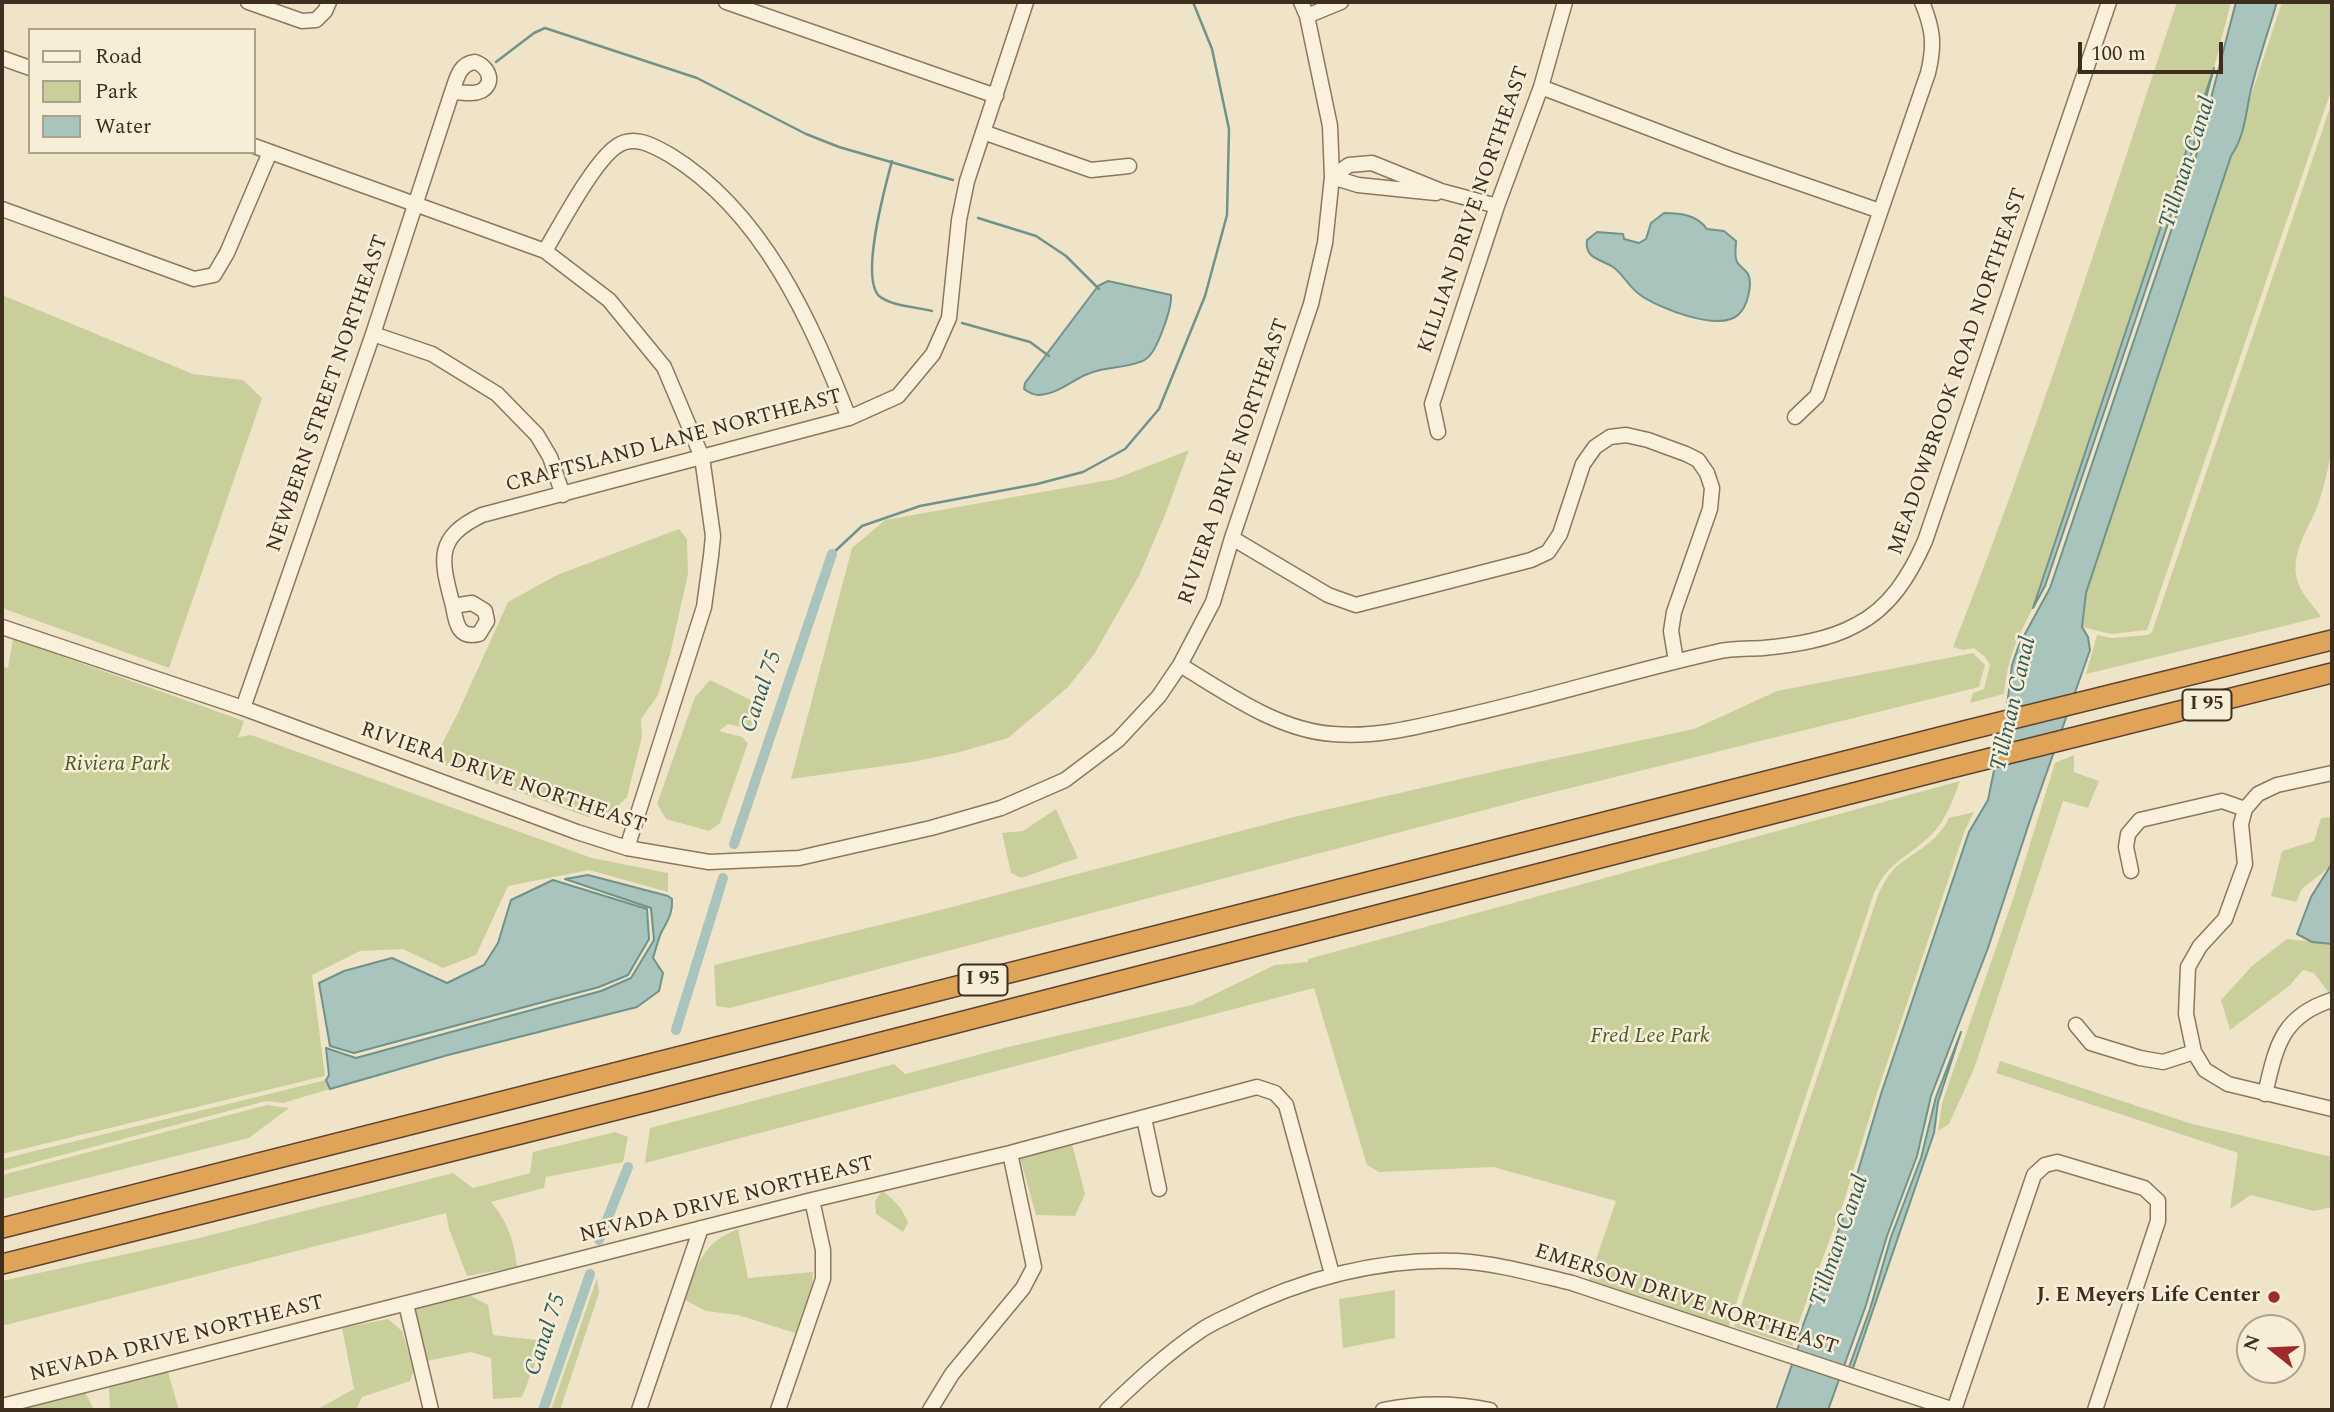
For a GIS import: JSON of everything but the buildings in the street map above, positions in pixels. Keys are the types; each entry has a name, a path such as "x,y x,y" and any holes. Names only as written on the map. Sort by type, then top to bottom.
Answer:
{"highway":[{"name":"I 95","path":"2,1228 2332,640"},
{"name":"I 95","path":"2,1264 2332,673"}],"street":[{"path":"248,2 302,21 316,20 329,2"},
{"path":"726,2 996,96"},
{"name":"CRAFTSLAND LANE NORTHEAST","path":"453,606 444,572 446,546 460,526 482,515 849,418 898,396 933,354 949,318 959,220 967,181 1026,2"},
{"path":"1304,9 1341,2"},
{"name":"KILLIAN DRIVE NORTHEAST","path":"1438,432 1432,404 1497,206 1541,87 1565,2"},
{"path":"1795,417 1817,396 1933,53 1932,28 1922,2"},
{"name":"MEADOWBROOK ROAD NORTHEAST","path":"1180,666 1265,715 1320,733 1362,736 1390,733 1493,709 1721,651 1766,648 1827,637 1856,625 1877,610 1894,594 1913,569 1946,485 2109,2"},
{"name":"RIVIERA DRIVE NORTHEAST","path":"2,626 243,708 577,832 628,848 709,862 798,858 931,828 1000,808 1065,780 1118,740 1159,696 1180,666 1213,602 1311,304 1325,243 1332,177 1330,126 1304,9"},
{"path":"2,58 28,67"},
{"path":"1541,87 1730,159 1880,211"},
{"name":"NEWBERN STREET NORTHEAST","path":"243,708 373,334 452,92"},
{"path":"983,131 1091,170 1129,166"},
{"path":"545,251 602,160 618,145 634,140 656,147 692,169 731,204 787,279 823,351 849,418"},
{"path":"256,147 545,251 609,300 664,366 702,457 713,536 705,607 628,848"},
{"path":"2,209 194,279 214,275 227,253 270,152"},
{"path":"1332,177 1349,165 1372,163 1441,191 1497,206"},
{"path":"1332,177 1358,185 1438,193 1441,191"},
{"path":"373,334 432,354 498,394 537,435 550,457 563,495"},
{"path":"1232,538 1328,595 1356,605 1531,560 1548,552 1560,534 1583,464 1595,447 1610,437 1626,435 1648,440 1698,460 1707,473 1712,488 1710,509 1674,612 1671,631 1676,661"},
{"path":"2332,773 2277,785 2258,794 2245,809 2241,824 2245,864 2225,919 2200,946 2188,967 2186,1014 2194,1052 2205,1070 2228,1084 2332,1109"},
{"path":"2131,871 2126,847 2128,834 2140,820 2222,801 2245,809"},
{"path":"2265,1094 2274,1053 2283,1033 2296,1018 2317,1005 2332,1000"},
{"path":"2076,1025 2091,1043 2140,1058 2163,1062 2194,1052"},
{"name":"NEVADA DRIVE NORTHEAST","path":"2,1406 812,1200 1010,1153 1257,1087 1275,1093 1286,1105 1332,1274"},
{"path":"1144,1118 1160,1189"},
{"path":"930,1410 952,1374 1023,1288 1034,1267 1010,1153"},
{"path":"1954,1410 2034,1175 2045,1165 2057,1162 2144,1188 2158,1201 2158,1221 2095,1410"},
{"path":"778,1410 822,1279 823,1250 812,1200"},
{"path":"639,1410 701,1228"},
{"name":"EMERSON DRIVE NORTHEAST","path":"1107,1410 1145,1374 1202,1330 1261,1300 1332,1274 1398,1263 1458,1261 1516,1269 1572,1283 1954,1410"},
{"path":"406,1304 431,1410"},
{"path":"1383,1410 1431,1405 1471,1406 1490,1410"}],"green space":[{"path":"2177,2 2231,2 2214,68 2033,608 2014,649 2004,694 1970,703 1973,693 1984,689 1990,665 1974,648 1963,650 1953,647 2042,407"},
{"path":"2282,2 2332,2 2332,88 2147,630 2111,634 2082,627 2086,593"},
{"path":"2332,102 2332,443 2321,495 2301,542 2296,563 2301,589 2321,617 2086,674 2097,635 2112,638 2148,635 2152,632"},
{"path":"2,295 193,374 243,380 262,398 169,668 2,608"},
{"path":"1189,450 1139,576 1093,656 1067,688 1008,738 912,762 791,779 852,548 885,520 1115,479"},
{"path":"679,529 687,539 688,574 658,695 641,719 642,737 627,797 612,812 588,817 445,765 436,755 508,602 557,575"},
{"name":"Riviera Park","path":"13,639 244,721 238,737 251,735 592,858 668,873 668,892 589,870 508,886 476,955 443,968 403,949 360,951 312,975 325,1076 2,1154 2,666 8,668"},
{"path":"1973,653 1985,665 1979,687 1530,798 730,1008 716,1006 714,965 925,914 1294,817 1694,729 1777,691"},
{"path":"710,680 759,704 750,729 728,724 719,731 742,737 748,743 720,823 709,831 666,819 657,804 695,697"},
{"path":"2074,755 2074,772 2099,781 2088,808 2063,801 1974,1069 1949,1124 1938,1131 1942,1103 2014,896 2055,763"},
{"name":"Fred Lee Park","path":"1960,781 1941,823 1923,843 1886,873 1874,893 1726,1334 1587,1286 1616,1201 1493,1167 1379,1172 1367,1165 1314,988 645,1163 650,1128 894,1064 905,1074 1004,1048 1192,1005 1275,965 1308,962 1308,959"},
{"path":"1056,809 1078,858 1021,878 1011,873 1002,833 1023,831"},
{"path":"1974,812 1965,830 1843,1204 1794,1335 1793,1346 1734,1327 1878,895 1893,870 1939,834 1949,818"},
{"path":"2332,817 2332,865 2302,889 2296,902 2271,896 2282,851 2314,841 2321,818"},
{"path":"2287,939 2332,944 2332,997 2314,973 2303,970 2289,986 2230,1030 2221,1000 2252,966"},
{"path":"2000,1061 2189,1123 2332,1157 2332,1207 2314,1211 2251,1195 2230,1209 2238,1153 1996,1073"},
{"path":"326,1080 330,1089 283,1103 266,1101 2,1171 2,1159"},
{"path":"267,1105 289,1108 249,1138 2,1199 2,1175"},
{"path":"615,1132 628,1137 623,1162 546,1177 544,1188 491,1202 509,1232 517,1267 467,1276 449,1229 446,1213 2,1326 2,1281 195,1239 453,1173 473,1188 530,1173 533,1152"},
{"path":"1072,1144 1085,1194 1075,1216 1036,1215 1020,1158"},
{"path":"882,1191 898,1205 906,1218 908,1223 903,1232 876,1214 875,1201"},
{"path":"738,1229 748,1278 813,1272 812,1286 795,1333 738,1315 706,1311 685,1300 702,1257 716,1241"},
{"path":"597,1278 599,1293 560,1410 551,1410"},
{"path":"1395,1290 1395,1338 1343,1348 1339,1299"},
{"path":"469,1295 488,1305 493,1335 544,1341 522,1397 493,1399 491,1358 471,1352 427,1361 415,1308"},
{"path":"388,1319 402,1331 414,1370 410,1381 362,1397 356,1410 316,1410 354,1389 342,1328"},
{"path":"168,1372 179,1410 110,1410 109,1387"},
{"path":"85,1392 94,1410 20,1410"}],"water":[{"name":"Tillman Canal","path":"2236,2 2277,2 2250,92 2240,138 2231,156 2086,593 2082,627 2088,637 2090,650 1988,948 1931,1096 1917,1156 1828,1410 1776,1410 1800,1342 1799,1336 1848,1205 1881,1094 1969,832 1988,800 2007,706 2012,665 2019,645 2050,588 2195,160"},
{"path":"2214,68 2190,159 2045,586 2033,608"},
{"path":"1664,213 1693,218 1707,229 1724,231 1736,241 1736,260 1748,274 1750,283 1747,301 1739,314 1730,319 1704,320 1660,306 1639,294 1617,270 1594,258 1588,251 1587,240 1597,232 1623,234 1624,239 1639,243 1646,239 1651,223"},
{"path":"1108,281 1171,295 1163,329 1150,355 1135,364 1086,374 1047,394 1039,395 1024,389 1025,383 1098,286"},
{"path":"2331,865 2332,944 2312,942 2297,934 2311,897"},
{"path":"588,875 672,899 671,912 653,958 663,973 659,991 637,1007 448,1055 330,1089 326,1080 329,1075 326,1048 356,1058 601,991 631,978 654,940 651,908 565,879"},
{"path":"553,880 647,909 649,939 628,975 599,987 354,1053 330,1046 319,983 344,971 392,958 447,983 484,965 498,943 511,900"},
{"path":"1961,1032 1938,1102 1934,1133 1852,1371 1848,1370 1870,1309 1891,1237 1921,1158 1936,1097"}],"waterway":[{"path":"832,554 862,526 920,506 1037,484 1083,472 1125,449 1159,409 1205,296 1227,215 1229,129 1212,49 1193,2"},
{"path":"496,62 534,33 545,28 697,78 806,134 839,147 953,180"},
{"path":"892,161 876,231 872,271 874,286 879,296 884,299 932,311"},
{"path":"978,218 1036,236 1066,256 1099,289"},
{"path":"962,323 1030,342 1049,356"},
{"name":"Canal 75","path":"734,844 832,554"},
{"name":"Canal 75","path":"676,1030 723,878"},
{"name":"Canal 75","path":"599,1240 628,1167"},
{"name":"Canal 75","path":"543,1410 590,1274"}],"place":[{"name":"J. E Meyers Life Center","path":"2274,1297"}]}
